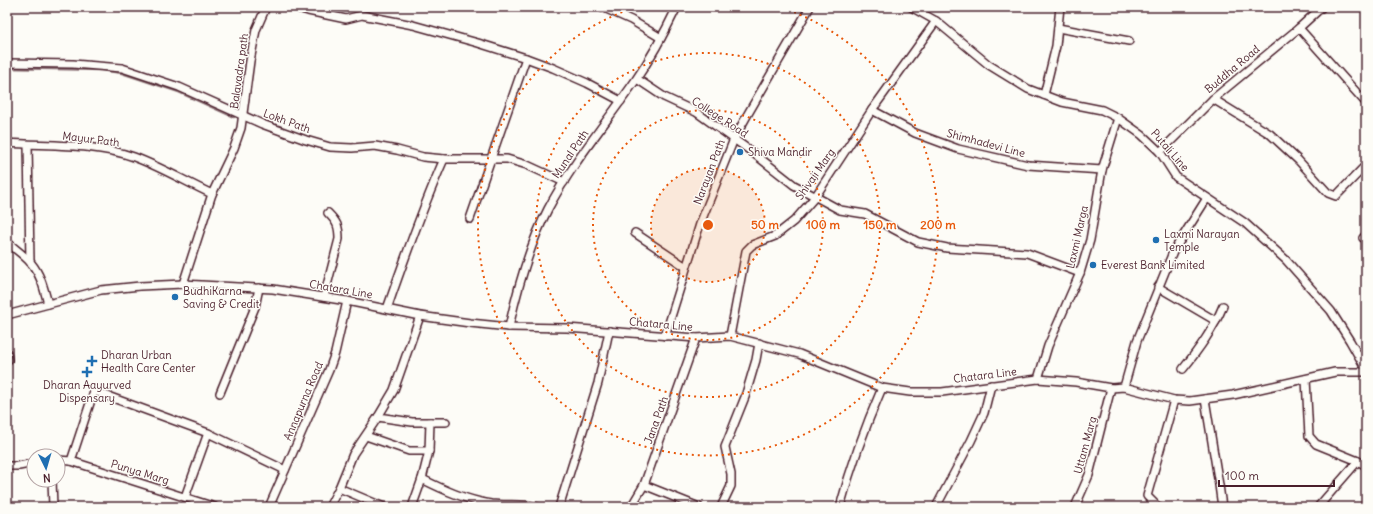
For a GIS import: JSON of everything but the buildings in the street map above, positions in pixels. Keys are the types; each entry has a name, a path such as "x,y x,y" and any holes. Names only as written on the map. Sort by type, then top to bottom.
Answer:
{"street":[{"name":"Balavadra path","path":"183,284 212,194 234,148 241,128 244,116 250,61 256,30 266,7"},
{"path":"294,7 346,19 362,15 413,25 526,58 587,83 621,102"},
{"path":"602,7 630,20 661,38"},
{"name":"Munal Path","path":"509,327 518,287 532,244 548,209 564,182 637,79 678,7"},
{"name":"Narayan Path","path":"665,336 700,224 734,139 748,112 810,7"},
{"name":"Putali Line","path":"911,7 936,21 989,65 1028,89 1062,102 1102,110 1118,118 1142,135 1160,152 1176,176 1245,223 1286,260 1331,311 1366,369"},
{"path":"1044,95 1056,46 1060,7"},
{"name":"Buddha Road","path":"1160,152 1213,99 1322,7"},
{"name":"Shivaji Marg","path":"730,336 746,251 752,245 775,236 794,222 815,197 872,110 936,21"},
{"path":"1058,28 1129,41"},
{"path":"1298,28 1366,103"},
{"path":"470,219 526,58"},
{"name":"Lokh Path","path":"7,63 73,64 122,68 179,87 244,116 306,140 330,147 352,148 375,146 423,157 444,159 507,159 527,165 564,182"},
{"name":"College Road","path":"637,79 664,97 696,112 752,152 794,185 840,210 865,214 918,242 947,248 1027,253 1080,273"},
{"path":"1213,99 1270,134 1298,160 1328,193 1336,196 1366,165"},
{"name":"Shimhadevi Line","path":"872,110 915,133 958,149 1028,165 1102,170"},
{"name":"Laxmi Marga","path":"1038,379 1048,346 1080,273 1090,240 1102,170 1118,118"},
{"name":"Mayur Path","path":"7,143 82,147 110,151 134,157 212,194"},
{"path":"28,144 30,262"},
{"path":"387,309 411,238 444,159"},
{"path":"1124,387 1137,341 1173,252 1207,198"},
{"path":"324,297 339,239 339,231 336,220 328,213"},
{"path":"635,233 686,266"},
{"path":"7,242 30,262 36,271 42,283 48,304"},
{"name":"Chatara Line","path":"7,315 101,290 183,284 259,288 324,297 420,316 509,327 567,328 696,338 730,336 799,354 882,388 910,392 942,392 1038,379 1076,382 1111,388 1124,387 1174,400 1190,401 1247,392 1335,372 1366,372"},
{"path":"1158,287 1216,322"},
{"path":"220,392 255,307 259,288"},
{"name":"Annapurna Road","path":"269,507 330,370 347,301"},
{"path":"1183,369 1201,346 1216,322 1223,306"},
{"path":"328,507 339,488 353,454 366,436 394,390 420,316"},
{"path":"559,507 598,383 609,331"},
{"name":"Jana Path","path":"631,507 644,485 696,338"},
{"path":"721,507 731,486 732,474 725,447 745,397 756,360 759,343"},
{"path":"7,352 8,360"},
{"path":"1306,379 1309,436 1316,444 1358,461 1366,466"},
{"path":"936,507 984,413 991,385"},
{"path":"840,507 848,476 864,428 882,388"},
{"name":"Uttam Marg","path":"1075,507 1089,475 1111,388"},
{"path":"71,462 94,391 208,433 285,470"},
{"path":"1205,399 1220,485 1222,507"},
{"path":"1158,507 1147,496 1174,400"},
{"path":"378,417 412,422 446,422"},
{"path":"412,507 422,479 429,451 430,422"},
{"path":"185,497 208,433"},
{"path":"366,436 409,451 429,451"},
{"name":"Punya Marg","path":"66,461 215,507"},
{"path":"1318,507 1358,461"},
{"path":"7,466 26,465"},
{"path":"422,479 468,499 493,504 527,504 537,507"},
{"path":"644,485 699,507"},
{"path":"52,488 53,507"},
{"path":"339,488 384,507"}],"waterway":[{"path":"7,68 101,70 122,73 179,92 234,117"}],"place":[{"name":"Shiva Mandir","path":"740,152"},
{"name":"Laxmi Narayan Temple","path":"1156,240"},
{"name":"Everest Bank Limited","path":"1093,265"},
{"name":"BudhiKarna Saving & Credit","path":"175,297"},
{"name":"Dharan Urban Health Care Center","path":"92,361"},
{"name":"Dharan Aayurved Dispensary","path":"87,372"}]}
